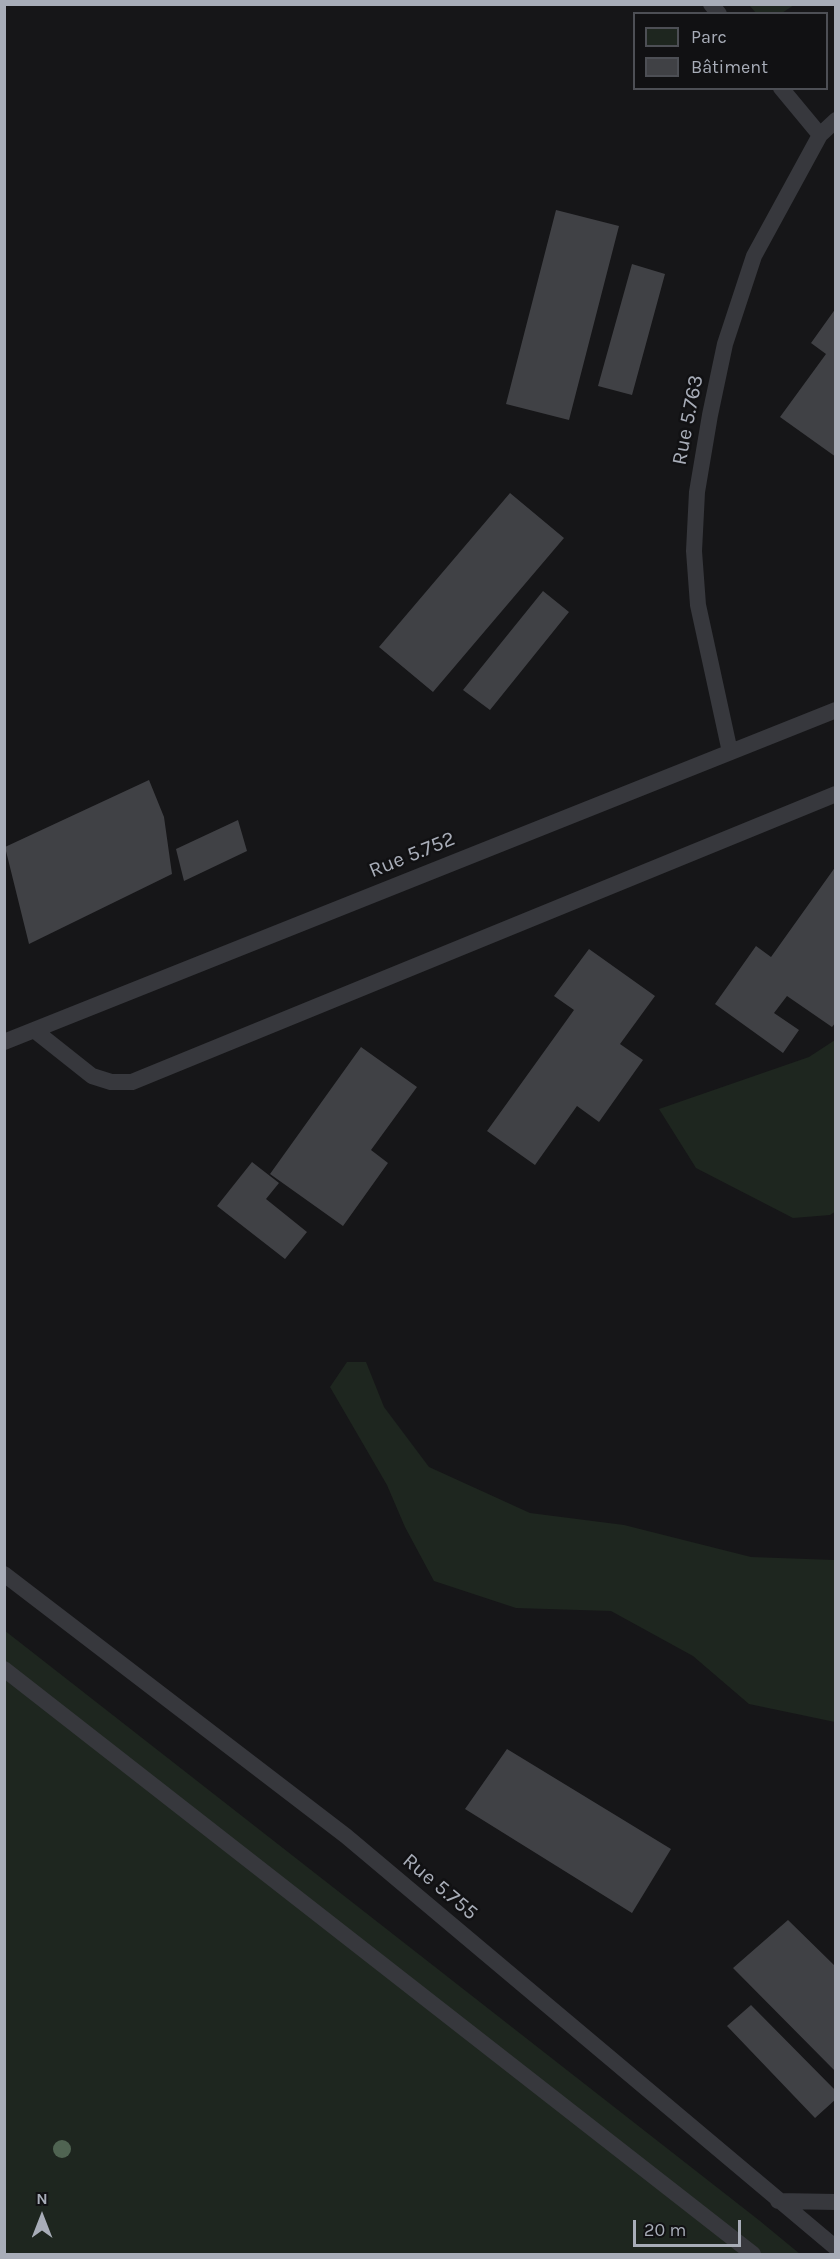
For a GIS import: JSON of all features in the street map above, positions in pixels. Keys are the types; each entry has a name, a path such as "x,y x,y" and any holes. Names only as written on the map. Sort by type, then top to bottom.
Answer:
{"lane":[{"path":"783,90 820,135"},
{"name":"Rue 5.763","path":"730,752 698,605 694,551 697,492 725,344 754,256 820,135 836,120"},
{"name":"Rue 5.752","path":"4,1042 836,710"},
{"path":"34,1030 92,1076 111,1082 132,1082 836,794"},
{"name":"Rue 5.755","path":"4,1574 346,1836 836,2248"},
{"path":"4,1669 753,2254"},
{"path":"778,2201 836,2202"}],"green space":[{"path":"749,5 794,5 784,12 755,12"},
{"path":"835,1040 836,1211 830,1215 793,1218 696,1168 659,1109 809,1057"},
{"path":"347,1362 366,1362 384,1407 429,1467 530,1513 624,1525 751,1557 835,1560 835,1722 749,1704 693,1656 611,1611 516,1608 434,1581 405,1527 387,1485 330,1387"},
{"path":"4,1630 760,2221 800,2254 5,2254"}],"building":[{"path":"556,210 619,226 569,420 506,404"},
{"path":"632,264 665,274 632,395 598,386"},
{"path":"836,308 836,457 780,417 826,354 811,343"},
{"path":"510,493 564,538 433,692 379,647"},
{"path":"543,591 569,612 490,710 463,690"},
{"path":"149,780 164,817 172,874 29,944 5,847"},
{"path":"238,820 247,851 184,881 176,849"},
{"path":"836,866 836,1022 832,1027 787,996 774,1013 799,1030 783,1053 715,1004 756,946 771,957"},
{"path":"589,949 655,996 620,1044 643,1060 599,1122 577,1106 535,1165 487,1131 574,1010 554,996"},
{"path":"361,1047 417,1087 371,1150 388,1163 343,1226 270,1174"},
{"path":"252,1162 279,1183 266,1199 307,1232 285,1259 217,1206"},
{"path":"507,1749 671,1849 632,1913 465,1809"},
{"path":"788,1920 836,1967 836,2072 733,1968"},
{"path":"751,2005 836,2091 836,2099 815,2118 727,2026"}]}
